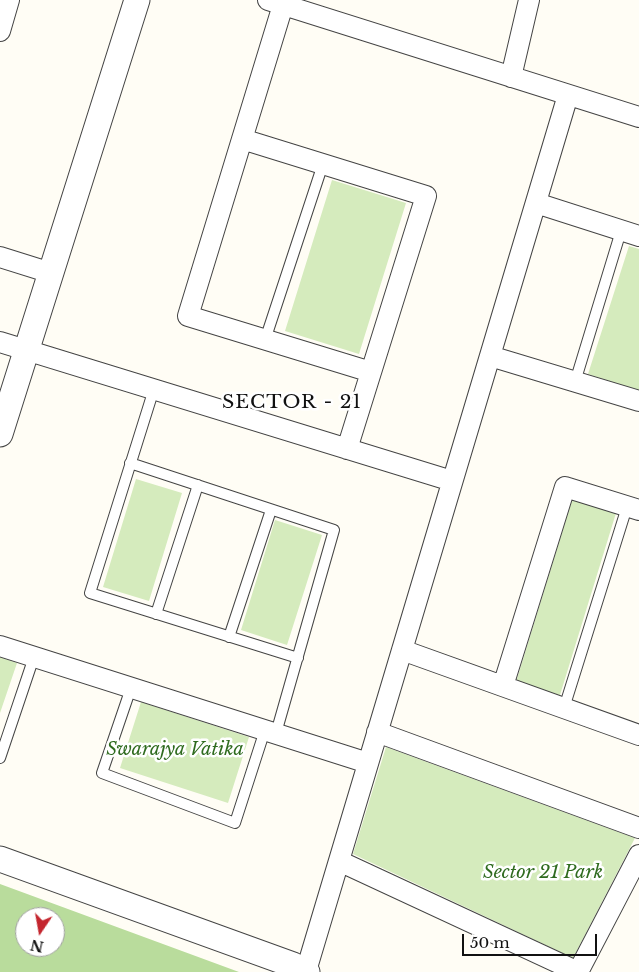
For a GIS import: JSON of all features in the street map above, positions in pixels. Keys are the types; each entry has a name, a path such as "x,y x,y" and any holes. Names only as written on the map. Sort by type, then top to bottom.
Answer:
{"street":[{"path":"0,30 9,0"},
{"path":"0,434 137,0"},
{"path":"511,77 529,0"},
{"path":"371,372 188,316 242,139 276,2 639,117"},
{"path":"0,859 306,972 568,95"},
{"path":"242,139 426,196 347,449"},
{"path":"536,203 630,234"},
{"path":"0,257 51,273"},
{"path":"0,342 452,481"},
{"path":"490,356 639,401"},
{"path":"503,686 565,488 633,508"},
{"path":"0,646 368,762"},
{"path":"402,650 639,735"},
{"path":"377,732 639,828"},
{"path":"339,861 578,972 639,855"}],"lane":[{"path":"265,340 323,164"},
{"path":"575,382 630,234"},
{"path":"154,389 90,593 298,658"},
{"path":"130,463 334,530 298,658 235,823 102,773 131,688"},
{"path":"156,614 198,485"},
{"path":"564,708 633,508"},
{"path":"229,636 271,510"},
{"path":"0,758 34,657"}],"green space":[{"path":"332,180 406,203 359,354 285,331"},
{"path":"629,246 639,249 639,391 588,374"},
{"path":"136,479 182,493 149,601 103,587"},
{"path":"572,500 616,513 560,695 516,682"},
{"path":"275,520 322,535 287,645 241,630"},
{"path":"0,657 17,663 0,713"},
{"name":"Swarajya Vatika","path":"141,702 249,737 228,803 120,768"},
{"name":"Sector 21 Park","path":"386,747 635,838 573,958 353,854"},
{"path":"0,884 62,907 15,907 15,957 65,957 65,908 239,972 0,972"}],"district":[{"name":"SECTOR - 21","path":"292,403"}]}
